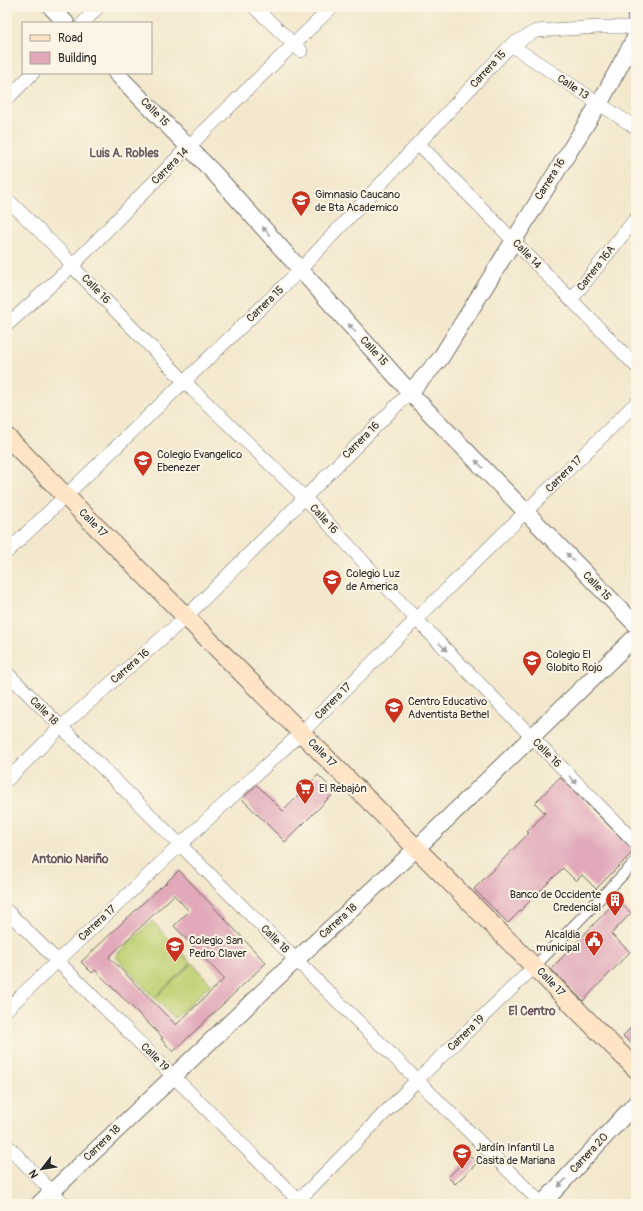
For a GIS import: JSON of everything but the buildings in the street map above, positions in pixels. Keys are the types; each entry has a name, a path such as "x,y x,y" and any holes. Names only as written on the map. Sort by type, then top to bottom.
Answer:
{"main road":[{"name":"Calle 17","path":"7,437 418,848 636,1069"}],"street":[{"path":"52,7 65,22"},
{"path":"83,22 98,7"},
{"path":"254,7 298,48"},
{"name":"Carrera 14","path":"7,325 72,266 189,147 298,48 332,7"},
{"name":"Carrera 15","path":"7,552 300,269 511,45 536,31 598,27 626,27 636,19"},
{"name":"Carrera 16","path":"7,780 61,727 186,617 410,392 440,359 597,104 636,36"},
{"name":"Calle 13","path":"511,45 597,104 636,128"},
{"path":"7,99 32,74"},
{"name":"Calle 15","path":"117,74 215,174 410,392 636,625"},
{"name":"Calle 14","path":"418,143 636,366"},
{"name":"Calle 16","path":"7,199 64,255 72,266 184,381 304,497 416,619 636,843"},
{"name":"Carrera 16A","path":"571,300 636,218"},
{"name":"Carrera 17","path":"7,1010 57,960 180,844 302,732 636,403"},
{"name":"Carrera 18","path":"39,1204 173,1075 418,848 636,636"},
{"name":"Calle 18","path":"7,673 542,1204"},
{"name":"Carrera 19","path":"299,1203 417,1080 535,966 636,861"},
{"name":"Calle 19","path":"7,911 173,1075 299,1203"},
{"name":"Carrera 20","path":"542,1204 636,1103"},
{"path":"7,1145 64,1204"}],"green space":[{"path":"152,921 191,963 154,998 115,956"},
{"path":"192,963 211,984 174,1019 155,998"}],"place":[{"name":"Gimnasio Caucano de Bta Academico","path":"301,217"},
{"name":"Colegio Evangelico Ebenezer","path":"143,477"},
{"name":"Colegio Luz de America","path":"332,596"},
{"name":"Colegio El Globito Rojo","path":"532,677"},
{"name":"Centro Educativo Adventista Bethel","path":"394,724"},
{"name":"El Rebajón","path":"305,805"},
{"name":"Banco de Occidente Credencial","path":"615,917"},
{"name":"Alcaldia municipal","path":"594,957"},
{"name":"Colegio San Pedro Claver","path":"175,963"},
{"name":"Jardín Infantil La Casita de Mariana","path":"462,1170"}],"district":[{"name":"Luis A. Robles","path":"124,153"},
{"name":"Antonio Nariño","path":"70,859"},
{"name":"El Centro","path":"532,1011"}]}
